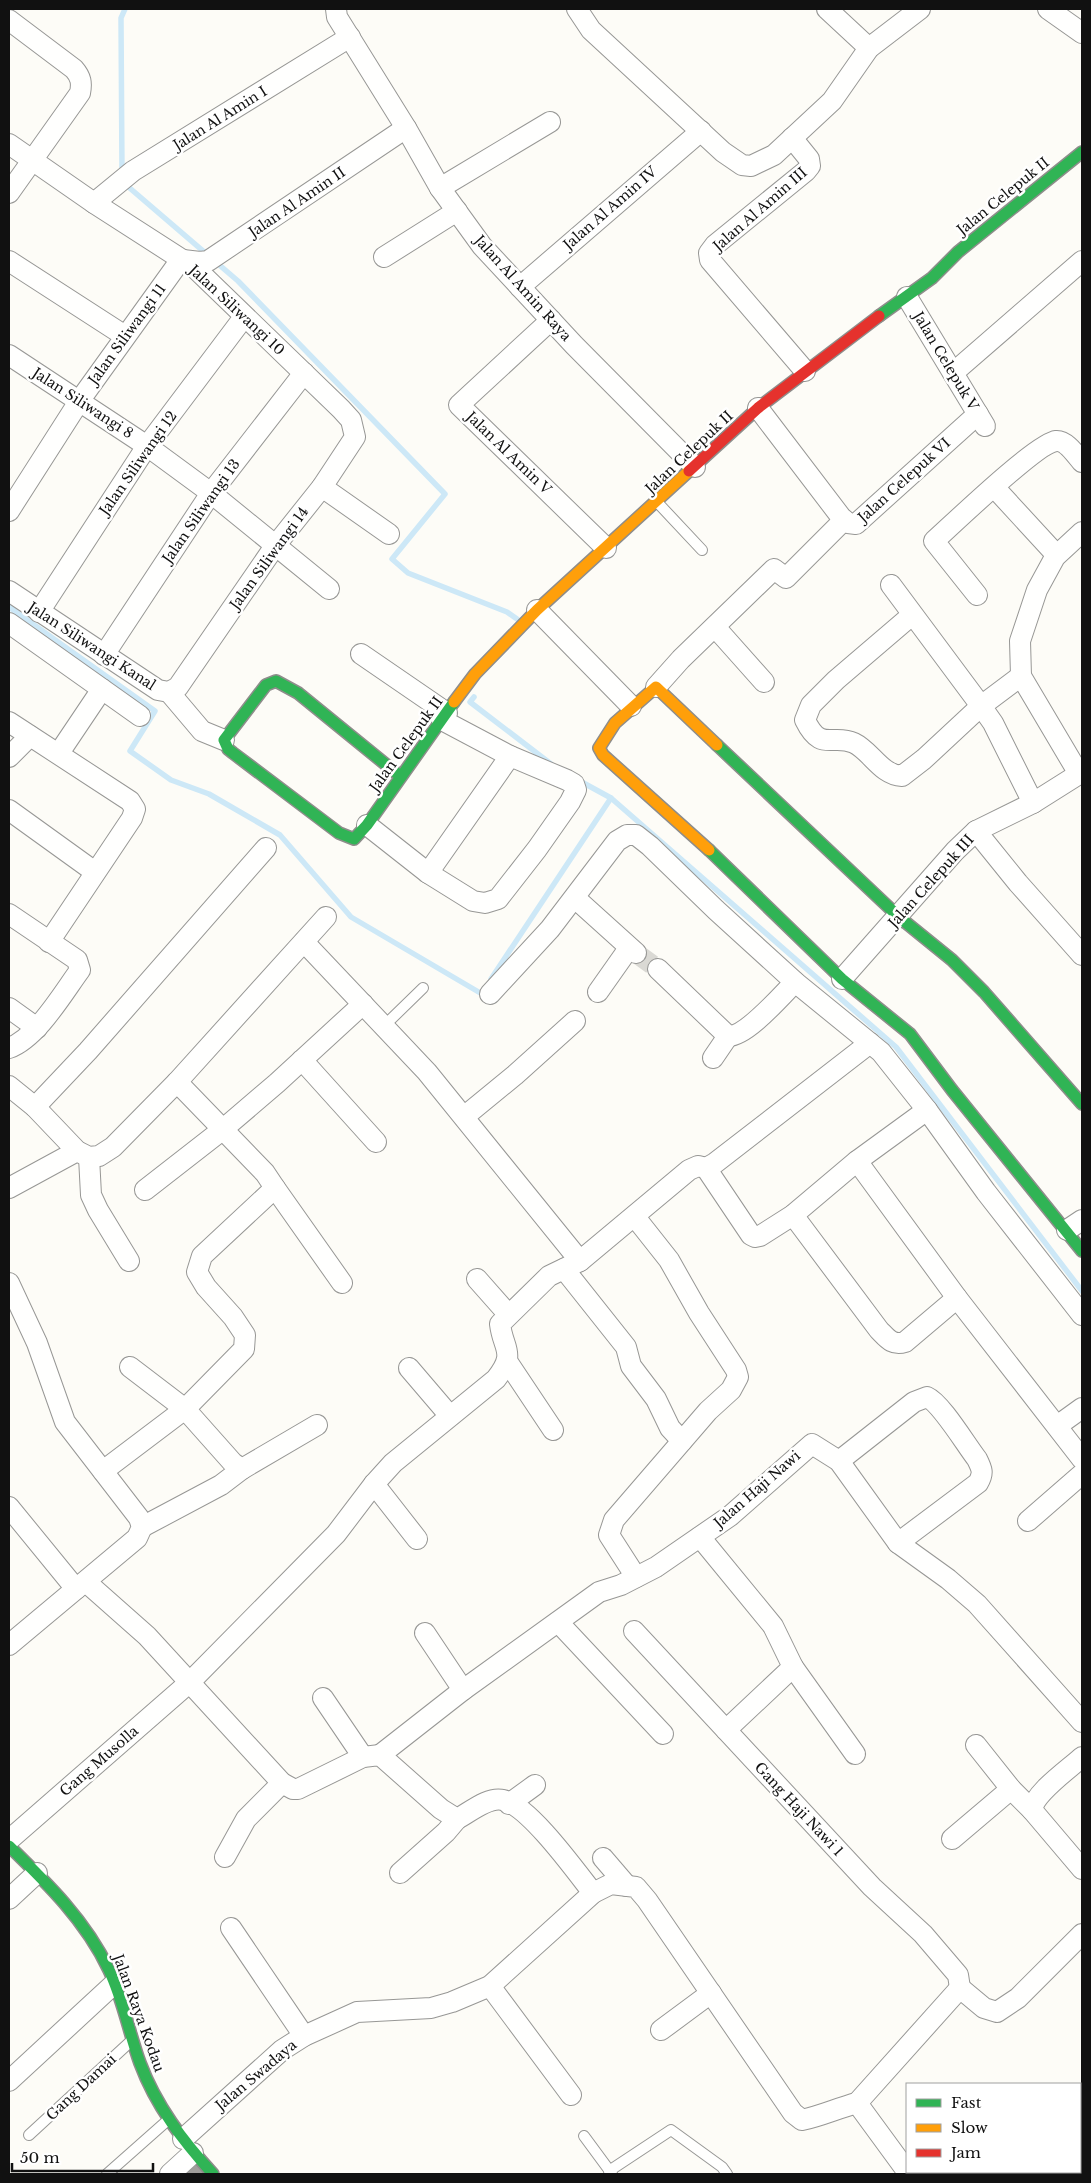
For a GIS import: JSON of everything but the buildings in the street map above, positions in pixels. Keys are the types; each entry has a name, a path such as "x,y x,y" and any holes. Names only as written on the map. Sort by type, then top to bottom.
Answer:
{"street":[{"name":"Jalan Al Amin Raya","path":"336,9 337,17 406,128 440,188 482,246 551,320 695,467"},
{"path":"577,9 592,30 732,160 742,165 752,166 774,155 832,101 869,48 920,9"},
{"path":"827,9 869,48"},
{"path":"1048,9 1082,33"},
{"path":"9,193 80,93 81,79 74,69 13,17"},
{"name":"Jalan Al Amin I","path":"102,197 133,171 350,37"},
{"path":"440,188 550,122"},
{"name":"Jalan Al Amin II","path":"183,260 208,261 406,128"},
{"name":"Jalan Al Amin IV","path":"520,287 701,130"},
{"name":"Jalan Al Amin III","path":"792,138 809,159 810,166 715,244 710,253 710,260 805,372"},
{"name":"Jalan Siliwangi 10","path":"9,144 31,160 102,197 195,268 244,318 341,409 354,427"},
{"name":"Jalan Celepuk II","path":"367,826 400,776 475,674 535,612 758,408 834,352 873,320 932,278 958,252 1082,152"},
{"path":"384,257 457,211"},
{"path":"9,260 125,336"},
{"name":"Jalan Siliwangi 11","path":"9,511 80,400 177,265 183,260"},
{"path":"953,373 1082,261"},
{"name":"Jalan Celepuk V","path":"907,297 981,420"},
{"name":"Jalan Siliwangi 12","path":"39,612 147,446 244,318"},
{"name":"Jalan Al Amin V","path":"551,320 459,405 606,548"},
{"name":"Jalan Siliwangi 8","path":"9,355 80,400 147,446 211,493 329,589"},
{"name":"Jalan Siliwangi 13","path":"104,655 211,493 304,373"},
{"name":"Jalan Celepuk VI","path":"758,408 844,520 848,523 856,524 981,420"},
{"name":"Jalan Siliwangi 14","path":"174,689 275,546 322,487 355,437 354,427"},
{"path":"977,595 934,541 1044,445 1057,441 1064,443 1082,462"},
{"path":"322,487 389,534"},
{"path":"994,487 1051,549"},
{"path":"844,520 786,578 774,569 681,659 656,687 631,706 602,740 599,748 603,755 686,828 842,979 908,1035 952,1090 1075,1225 1082,1251"},
{"path":"912,615 836,680 811,705 805,720 812,733 830,741 847,741 855,744 880,766 896,776 902,776 924,759 981,706 1020,676 1020,641 1037,590 1055,557 1082,532"},
{"path":"891,585 993,724 1033,803"},
{"name":"Jalan Siliwangi Kanal","path":"9,590 39,612 158,690 174,689"},
{"path":"535,612 631,706"},
{"path":"9,622 140,716"},
{"path":"715,627 764,682"},
{"path":"174,689 202,731 224,740 228,749 233,754 339,833 354,839 367,826 428,873 473,901 485,903 498,899 570,802 576,790 574,784 510,756 444,716 360,654"},
{"name":"Jalan Celepuk III","path":"842,979 955,850 976,831 1033,803 1081,773 1020,676"},
{"path":"224,740 266,685 276,681 298,693 400,776"},
{"path":"656,687 899,916 952,960 984,992 1082,1104"},
{"path":"59,753 102,689"},
{"path":"9,722 130,801 135,809 132,818 49,942"},
{"path":"9,757 30,736"},
{"path":"428,873 510,756"},
{"path":"9,810 96,872"},
{"path":"976,831 1018,883 1082,955"},
{"path":"490,994 575,898 617,842 627,835 636,836 650,846 716,910 796,982 880,1048 986,1192 1082,1315"},
{"path":"35,1107 88,1051 266,848"},
{"path":"575,898 633,951 598,992"},
{"path":"9,914 77,960 80,965 80,970 37,1028 15,1046 9,1048"},
{"path":"9,1188 83,1154 99,1156 113,1147 177,1082 326,918"},
{"path":"304,942 384,1026 465,1116 572,1265 626,1347 631,1366 656,1399 670,1428 682,1440"},
{"path":"658,969 728,1036 734,1036 745,1030 796,982"},
{"path":"144,1190 222,1130 363,1004"},
{"path":"9,1008 37,1028"},
{"path":"465,1116 515,1075 575,1020"},
{"path":"706,1168 880,1048 908,1035"},
{"path":"713,1058 728,1036"},
{"path":"302,1060 376,1142"},
{"path":"177,1082 266,1173 342,1283"},
{"path":"9,1086 35,1107 83,1154 91,1195 129,1262"},
{"path":"553,1430 507,1361 508,1348 500,1324 508,1314 549,1276 572,1265 635,1217 689,1170 698,1166 706,1168 751,1235 755,1237 760,1236 793,1215 857,1161 927,1110"},
{"path":"857,1161 957,1298 1082,1459"},
{"path":"103,1471 185,1409 244,1349 245,1335 233,1317 206,1287 197,1272 202,1256 275,1188"},
{"path":"793,1215 879,1330 891,1342 899,1344 905,1342 957,1298"},
{"path":"635,1217 669,1260 699,1313 736,1370 738,1377 731,1390 708,1411 614,1520 609,1535 636,1577"},
{"path":"477,1280 508,1314"},
{"path":"9,1283 38,1343 65,1422 139,1518 142,1527"},
{"name":"Gang Musolla","path":"9,1840 190,1682 336,1534 374,1484 393,1463 496,1379 507,1361"},
{"path":"130,1367 185,1409 233,1463 242,1469"},
{"path":"409,1368 450,1416"},
{"path":"839,1461 914,1402 926,1397 932,1400 966,1445 982,1468 983,1475 978,1483 898,1543"},
{"path":"1057,1426 1082,1408"},
{"path":"9,1645 137,1538 142,1527 221,1486 242,1469 317,1424"},
{"name":"Jalan Haji Nawi","path":"282,1783 298,1790 371,1756 600,1592 656,1567 730,1516 807,1446 812,1444 839,1461 898,1543 948,1579 977,1604 1082,1722"},
{"path":"1028,1522 1082,1474"},
{"path":"374,1484 417,1539"},
{"path":"9,1508 81,1586 147,1636 282,1783 246,1819 225,1857"},
{"path":"700,1537 773,1626 793,1667 855,1754"},
{"path":"558,1622 663,1734"},
{"name":"Gang Haji Nawi 1","path":"634,1631 872,1887 923,1934 958,1975 960,1988"},
{"path":"426,1634 463,1690"},
{"path":"726,1730 793,1667"},
{"path":"323,1698 371,1756 457,1819"},
{"path":"976,1746 1011,1789 1032,1810 1082,1869"},
{"path":"1032,1810 1033,1803 1041,1794 1082,1757"},
{"path":"509,1804 535,1785"},
{"path":"952,1839 1011,1789"},
{"path":"400,1873 446,1832 457,1819 490,1801 502,1800 531,1817 594,1893 611,1884 636,1887 647,1900 793,2113 802,2120 857,2103 960,1988 984,2008 997,2012 1018,1998 1082,1934"},
{"name":"Jalan Raya Kodau","path":"9,1846 37,1873 86,1931 103,1957 115,1983 145,2077 157,2103 188,2146 213,2174"},
{"path":"603,1858 627,1886"},
{"path":"9,1899 37,1873"},
{"name":"Jalan Swadaya","path":"170,2174 188,2146 282,2050 304,2036 357,2012 431,2008 452,2002 490,1986 594,1893"},
{"path":"231,1928 304,2036"},
{"path":"11,2073 115,1983"},
{"path":"490,1986 570,2095"},
{"path":"660,2030 711,1993"},
{"path":"857,2103 900,2146 906,2165"}],"lane":[{"path":"657,502 702,550"},
{"path":"384,1026 423,988"},
{"name":"Gang Damai","path":"29,2135 133,2039"},
{"path":"107,2174 168,2120"},
{"path":"584,2136 610,2173 671,2130 722,2167 727,2174"}],"waterway":[{"path":"122,173 121,18 125,9"},
{"path":"125,184 238,281 445,494 392,559 408,573 507,612 517,619"},
{"path":"9,607 155,711 130,751 171,780 209,794 280,835 351,917 482,994 485,989"},
{"path":"474,697 470,702 551,764"},
{"path":"578,780 611,798 896,1047 1082,1291"},
{"path":"491,979 611,798"}],"tunnel":[{"path":"636,953 658,969"}],"traffic: fast":[{"path":"879,316 932,278 958,252 1082,152"},
{"path":"400,776 298,693 276,681 266,685 224,740 228,749 233,753 339,833 354,839 367,825 454,702"},
{"path":"717,745 899,917 952,960 984,992 1082,1104"},
{"path":"709,850 842,979 910,1034 952,1090 1082,1251"},
{"path":"9,1846 65,1904 100,1952 114,1981 146,2079 171,2122 213,2174"}],"traffic: slow":[{"path":"454,702 475,674 537,610 689,471"},
{"path":"709,850 603,755 599,748 615,723 656,687 717,745"}],"traffic: jam":[{"path":"689,471 758,408 879,316"}]}
